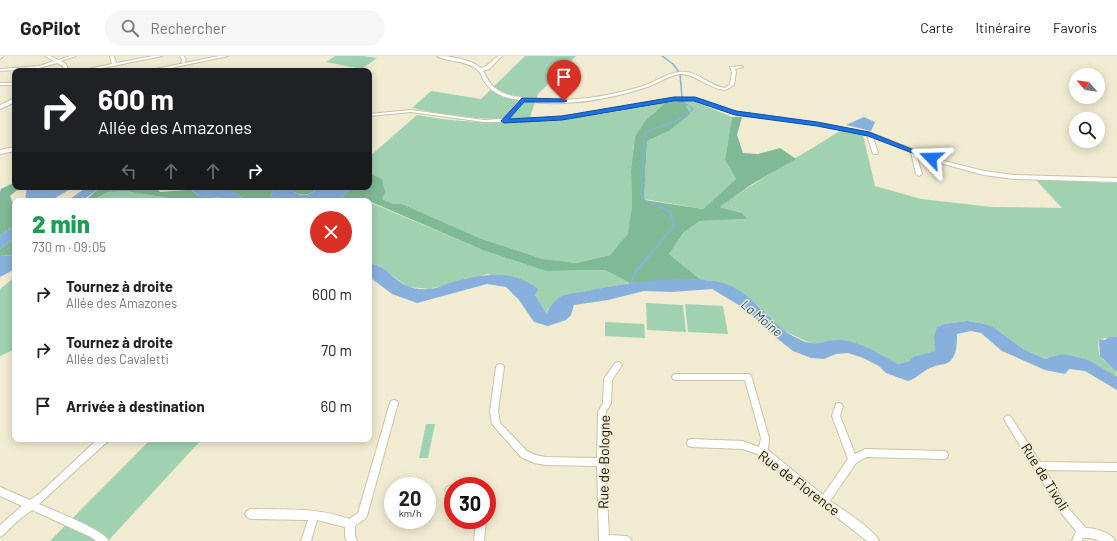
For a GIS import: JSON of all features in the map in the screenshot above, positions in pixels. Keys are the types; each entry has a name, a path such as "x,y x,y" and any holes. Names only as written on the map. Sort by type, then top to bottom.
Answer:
{"street":[{"path":"47,56 65,65 66,68"},
{"path":"23,68 34,67 74,56"},
{"path":"112,56 114,65"},
{"path":"98,68 160,56"},
{"path":"181,64 184,60 182,56"},
{"path":"162,68 214,56"},
{"path":"181,64 226,56"},
{"path":"439,56 466,63 481,70 490,87 495,91 522,100 564,101 602,97 645,87 682,73 694,75 714,86 726,89 732,85 734,72 732,68 741,67"},
{"path":"481,70 487,68 500,56"},
{"path":"0,70 12,69"},
{"path":"0,84 12,84"},
{"path":"372,115 422,112 460,119 504,121 536,120 589,114 684,98 704,101 735,113 817,124 869,134 966,169 995,175 1117,180"},
{"path":"504,121 522,100"},
{"path":"0,107 12,101"},
{"path":"869,134 875,153"},
{"path":"0,152 12,150"},
{"path":"913,151 919,174"},
{"name":"Rue de Bologne","path":"604,540 601,462 602,412 607,403 608,379 618,365"},
{"path":"500,367 494,411 496,424 524,454 541,460 601,462"},
{"path":"676,377 748,377 765,438 763,452"},
{"path":"350,524 362,516 394,403"},
{"path":"839,406 836,416 853,460"},
{"name":"Rue de Tivoli","path":"1008,419 1065,511 1084,533"},
{"path":"0,532 43,496 101,442"},
{"name":"Rue de Florence","path":"692,442 743,445 763,452 874,541"},
{"path":"824,502 853,460 865,453 944,455"},
{"path":"1037,466 1117,467"},
{"path":"0,491 94,534 104,541"},
{"path":"250,514 314,516 341,520 350,524"},
{"path":"306,541 314,516"},
{"path":"350,524 350,537 352,541"},
{"path":"479,541 480,529"},
{"path":"1077,541 1080,535 1084,533 1098,534 1110,541"},
{"path":"604,540 627,541"}],"green space":[{"path":"335,56 364,56 377,58 363,68 326,62"},
{"path":"525,56 576,56 538,94 529,120 470,117 441,114 412,108 431,91 481,99"},
{"path":"684,101 696,102 732,117 725,160 736,179 703,209 644,199 647,141 669,131 689,114"},
{"path":"684,101 690,114 669,131 647,141 644,200 703,209 736,179 725,160 732,117 742,117 737,135 743,153 758,154 780,148 796,159 752,184 720,207 742,213 748,219 700,221 684,232 669,254 701,280 630,283 605,270 546,271 485,251 372,202 372,198 342,198 349,190 372,190 372,174 382,179 385,192 382,199 394,204 402,204 482,239 543,259 576,263 610,255 628,234 632,206 631,170 635,136 646,120 665,103"},
{"path":"665,103 646,120 635,136 631,170 632,206 629,234 610,255 575,263 543,259 482,239 402,204 394,204 382,199 382,179 372,174 372,154 417,115 449,120 511,122 541,121 602,114"},
{"path":"840,131 863,135 875,186 921,199 992,207 1062,208 1035,179 1117,183 1117,337 1099,339 1098,345 1100,355 1113,367 1117,377 1061,354 1045,359 1023,349 993,327 986,324 967,321 944,324 934,336 936,351 914,357 910,361 898,364 829,341 815,345 784,331 767,317 759,306 745,296 707,280 701,280 669,254 684,232 700,221 748,219 742,213 720,207 765,177"},
{"path":"12,184 12,190 17,190 10,196 12,201 12,226 0,236 0,192 1,189"},
{"path":"97,190 158,190 160,192 192,190 198,196 222,198 168,198 125,191 108,192 97,198 88,198"},
{"path":"224,190 274,190 270,198 242,198 233,192"},
{"path":"294,190 315,190 309,194 303,195 294,192"},
{"path":"125,191 168,198 98,198 108,192"},
{"path":"372,203 485,251 546,271 605,270 630,283 577,293 548,309 547,314 535,295 488,274 430,289 408,287 378,265 372,264"},
{"path":"12,240 12,255 0,256 0,249"},
{"path":"12,279 12,350 0,356 0,289"},
{"path":"646,303 683,305 686,332 647,330"},
{"path":"685,304 723,306 728,334 688,332"},
{"path":"605,322 644,324 645,338 605,336"},
{"path":"426,424 435,424 428,458 419,458"},
{"path":"148,442 199,442 108,541 50,541"}],"water":[{"path":"864,117 875,122 871,131 846,125"},
{"path":"27,190 69,190 55,198 25,198"},
{"path":"83,190 96,190 85,198 71,198"},
{"path":"192,190 229,191 238,194 243,198 222,198 198,196"},
{"path":"274,190 294,190 297,194 303,195 309,194 315,190 349,190 342,198 270,198"},
{"path":"12,226 12,240 0,249 0,236"},
{"path":"12,255 12,271 0,277 0,256"},
{"name":"La Moine","path":"372,264 377,265 409,287 418,289 434,288 484,275 517,278 528,282 538,289 535,295 547,314 557,299 573,293 624,284 663,280 683,279 719,282 733,287 742,293 781,328 789,334 806,342 816,343 834,340 848,341 870,349 898,364 910,361 913,357 935,351 934,336 937,327 944,324 967,321 986,324 993,327 1023,349 1045,359 1061,354 1088,360 1117,377 1117,390 1085,371 1069,369 1065,374 1045,370 1002,351 981,333 971,331 957,334 956,352 949,362 929,368 908,381 886,373 879,366 848,353 836,354 824,359 811,358 793,351 769,332 747,310 712,289 672,292 644,291 608,300 574,305 571,315 566,320 548,326 534,322 519,300 506,287 487,284 417,303 392,294 372,279"},
{"path":"1109,337 1117,337 1117,372 1100,356 1099,339 1105,340"}],"waterway":[{"path":"662,56 673,64 679,72"},
{"path":"680,74 682,97"},
{"path":"657,247 674,225 670,211 646,201 641,196 644,137 647,131 677,120 693,109 682,101"},
{"path":"630,284 637,270 658,246"}],"route":[{"path":"564,101 522,100 504,121 562,118 684,98 704,101 735,113 817,124 869,134 931,158"}]}
